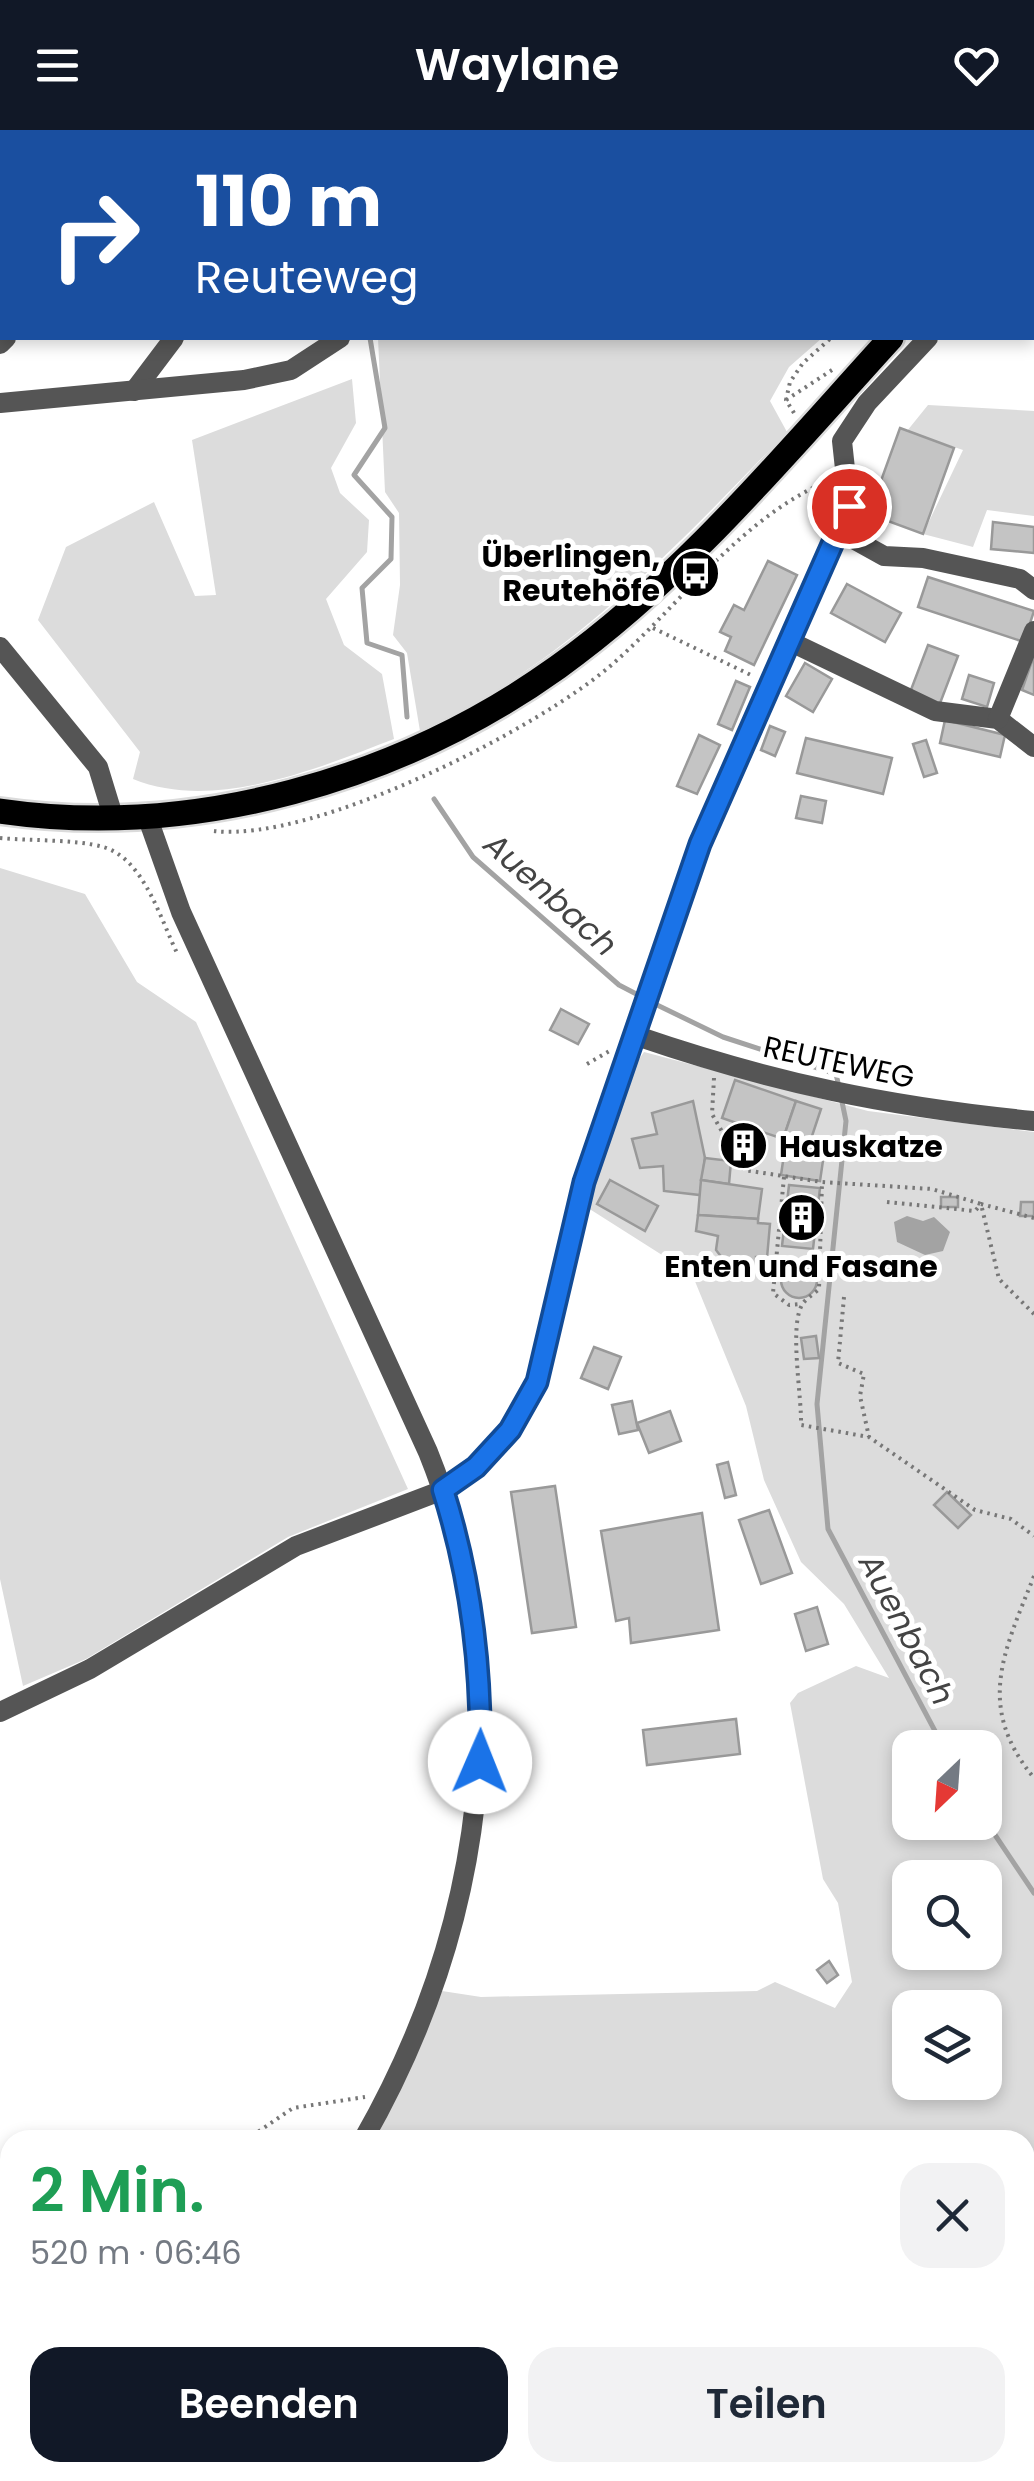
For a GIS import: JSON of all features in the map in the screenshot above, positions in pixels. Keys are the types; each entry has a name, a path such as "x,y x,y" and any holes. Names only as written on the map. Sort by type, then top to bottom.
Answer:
{"main road":[{"path":"0,811 147,816 228,806 350,775 496,708 560,665 669,574 889,340"}],"street":[{"path":"134,391 172,340"},
{"path":"0,403 244,380 291,370 337,340"},
{"path":"0,1712 90,1669 296,1546 443,1490 476,1467 510,1430 537,1382 584,1182 700,844 849,506 842,440 867,403 926,340"},
{"path":"839,531 884,556 923,558 1020,579 1034,590"},
{"path":"998,719 1034,631"},
{"path":"790,642 934,711 998,719 1034,747"},
{"path":"0,647 98,768 113,816"},
{"path":"147,816 181,912 380,1341 443,1490 462,1560 480,1679 475,1824 454,1927 438,1975 391,2088 368,2130"},
{"name":"REUTEWEG","path":"640,1026 716,1064 824,1093 1034,1121"}],"path":[{"path":"794,413 786,400 790,382 830,340"},
{"path":"786,400 823,376"},
{"path":"652,628 770,684"},
{"path":"0,838 104,847"},
{"path":"716,1064 712,1114 744,1170 822,1182 932,1189 1034,1218"},
{"path":"784,1178 773,1294 789,1305 802,1304 819,1289 822,1182"},
{"path":"887,1202 975,1211 981,1204"},
{"path":"981,1204 999,1279 1034,1314"},
{"path":"844,1297 838,1363 864,1374 860,1396 869,1437"},
{"path":"802,1304 795,1351 802,1386 801,1426 869,1437 974,1510 1011,1519 1033,1532"},
{"path":"1034,1576 1003,1657 997,1698 1010,1740 1034,1778"},
{"path":"261,2130 294,2108 372,2096"}],"shaded area":[{"path":"378,340 820,340 789,367 770,401 787,432 704,517 571,638 473,704 420,731 407,653 393,635 400,585 399,513 385,492"},
{"path":"352,379 356,423 331,468 340,493 369,520 367,552 326,599 344,645 382,674 394,739 298,774 231,789 164,788 133,779 140,752 38,620 66,547 154,502 195,596 216,595 192,440"},
{"path":"928,405 1034,411 1034,516 987,510 973,547 923,534 963,450 907,431"},
{"path":"0,868 85,894 137,982 196,1022 408,1489 288,1537 86,1659 23,1686 0,1579"},
{"path":"644,1052 868,1111 1034,1132 1034,2130 378,2130 442,1991 481,1997 757,1991 775,1982 835,2008 852,1982 838,1903 823,1879 790,1703 798,1693 856,1666 889,1678 844,1604 801,1562 764,1480 746,1406 692,1274 588,1208 631,1071"},
{"path":"907,1216 923,1221 934,1217 950,1232 943,1251 925,1255 897,1242 894,1222"}],"building":[{"path":"900,428 954,448 923,534 869,514"},
{"path":"993,522 1034,527 1034,553 991,549"},
{"path":"768,561 797,575 754,665 725,651 731,637 720,632 734,605 744,610"},
{"path":"928,577 1034,611 1024,642 918,607"},
{"path":"847,584 901,613 885,642 831,613"},
{"path":"928,645 958,656 939,706 909,695"},
{"path":"1034,655 1034,695 1022,690"},
{"path":"805,663 832,679 813,712 786,696"},
{"path":"969,675 994,683 987,707 962,699"},
{"path":"736,681 750,687 732,730 718,724"},
{"path":"945,720 1005,735 1000,757 940,743"},
{"path":"770,726 785,732 775,756 761,750"},
{"path":"699,735 720,745 697,794 677,786"},
{"path":"806,738 892,758 883,794 797,773"},
{"path":"926,740 937,773 924,777 913,744"},
{"path":"801,796 826,801 822,823 796,818"},
{"path":"561,1009 589,1024 578,1044 550,1030"},
{"path":"735,1080 796,1101 783,1139 722,1118"},
{"path":"693,1101 705,1158 700,1195 664,1191 663,1166 640,1168 632,1139 657,1134 652,1113"},
{"path":"796,1101 821,1109 809,1145 783,1139"},
{"name":"Hauskatze","path":"744,1130 759,1153 743,1162 729,1139"},
{"path":"786,1141 825,1147 820,1181 781,1175"},
{"path":"705,1158 731,1161 729,1184 701,1180"},
{"path":"610,1180 658,1206 645,1231 597,1204"},
{"path":"701,1180 762,1189 758,1219 698,1215"},
{"name":"Enten und Fasane","path":"789,1185 820,1188 813,1249 782,1246"},
{"path":"941,1197 958,1197 958,1207 941,1207"},
{"path":"1021,1202 1034,1202 1034,1216 1020,1216"},
{"path":"698,1215 758,1219 758,1223 770,1224 767,1258 756,1257 756,1266 726,1263 716,1250 718,1236 696,1231"},
{"path":"799,1262 812,1267 817,1280 812,1293 799,1298 786,1293 781,1280 786,1267"},
{"path":"816,1336 819,1358 804,1359 801,1338"},
{"path":"594,1347 621,1357 608,1389 581,1378"},
{"path":"632,1401 638,1430 619,1434 612,1405"},
{"path":"670,1411 681,1441 649,1453 637,1423"},
{"path":"728,1462 736,1495 725,1498 717,1465"},
{"path":"555,1486 576,1627 532,1633 511,1492"},
{"path":"947,1492 971,1515 958,1528 934,1505"},
{"path":"769,1510 792,1573 761,1584 739,1520"},
{"path":"702,1513 719,1630 631,1643 629,1618 616,1621 601,1531"},
{"path":"817,1607 828,1644 806,1651 795,1614"},
{"path":"736,1719 740,1754 647,1765 643,1730"},
{"path":"829,1961 838,1975 827,1983 817,1970"}],"waterway":[{"name":"Auenbach","path":"370,340 385,428 354,475 392,517 391,559 362,588 367,643 402,655 407,717"},
{"name":"Auenbach","path":"434,799 473,857 619,985 644,998"},
{"name":"Auenbach","path":"653,1003 723,1037 836,1074 839,1087"},
{"name":"Auenbach","path":"841,1097 846,1121 817,1404 828,1529 934,1730"},
{"name":"Auenbach","path":"998,1840 1034,1893"}],"place":[{"name":"Überlingen, Reutehöfe","path":"695,573"},
{"name":"Hauskatze","path":"744,1146"},
{"name":"Enten und Fasane","path":"801,1217"}],"route":[{"path":"480,1762 476,1648 456,1530 443,1490 476,1467 510,1430 537,1382 584,1182 700,844 818,584 849,506"}]}
